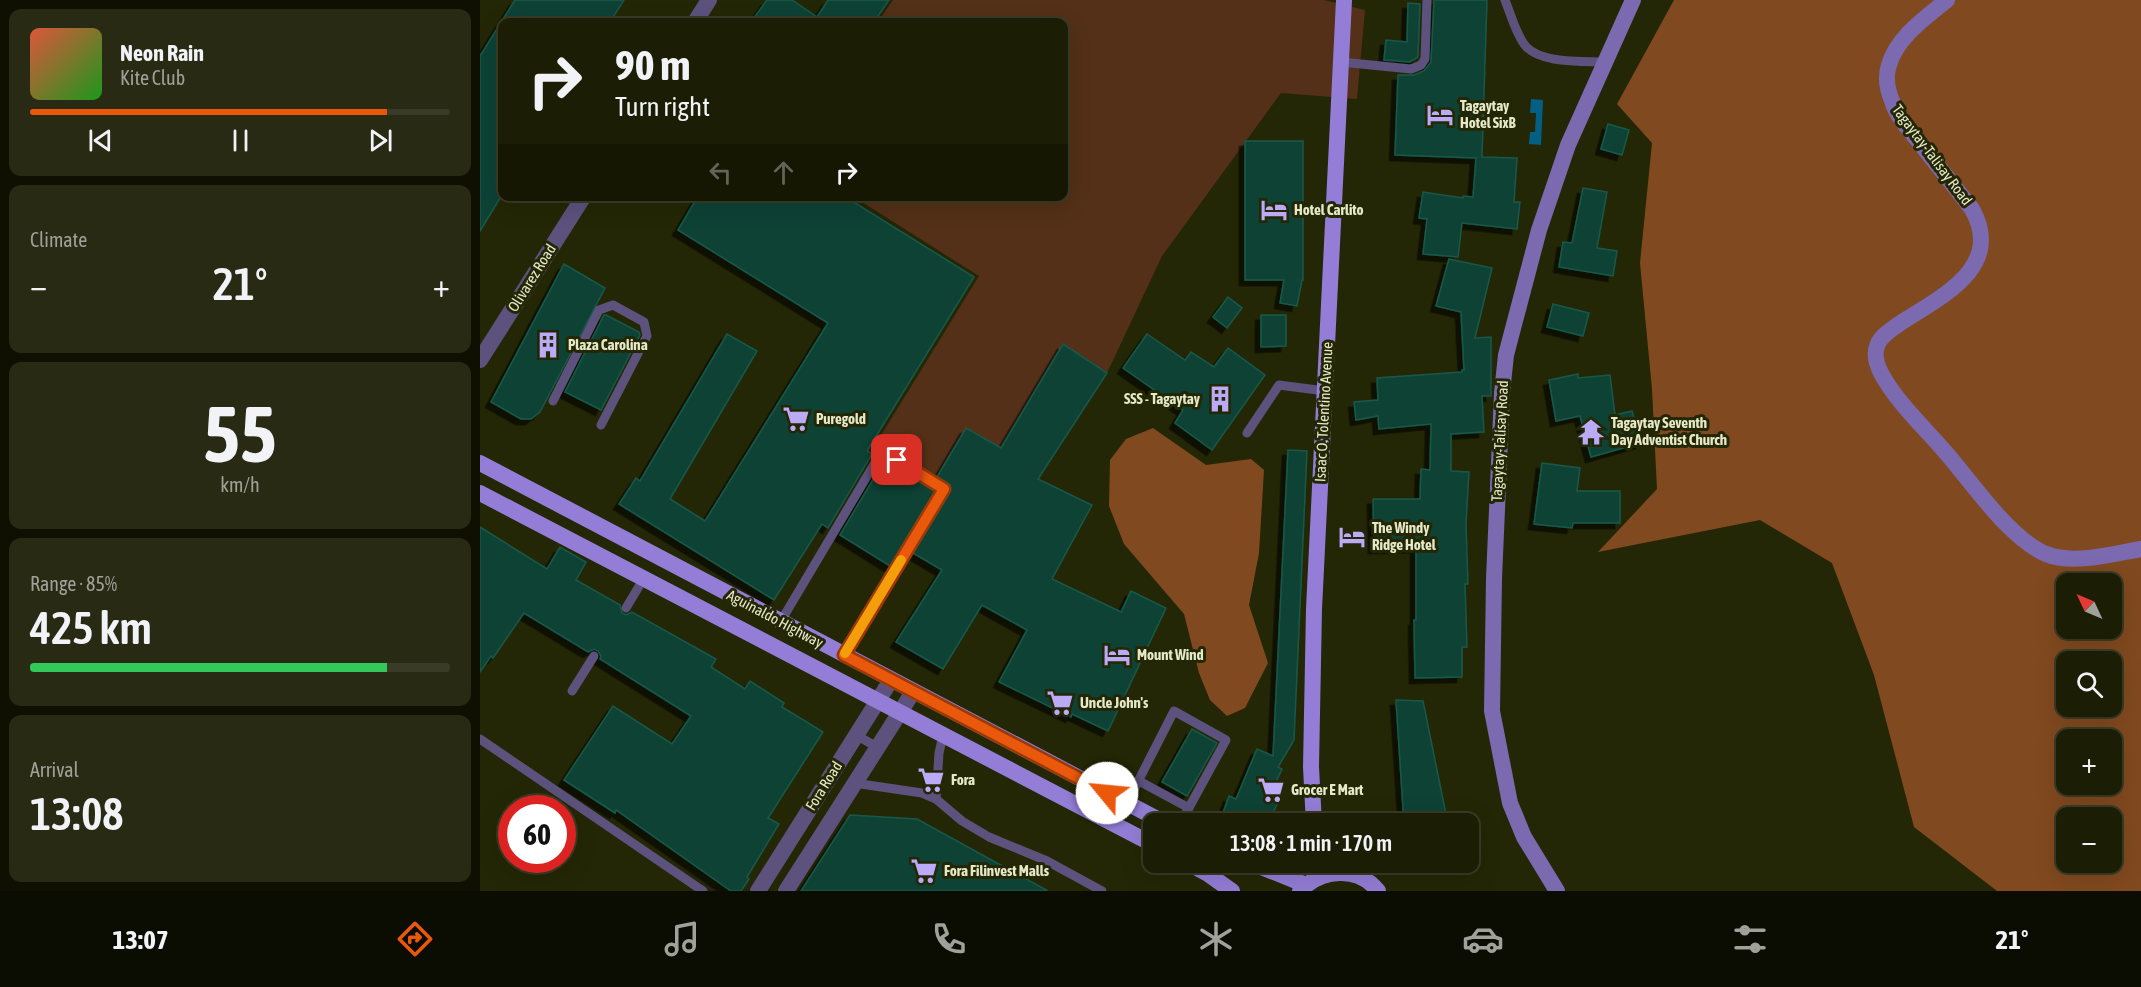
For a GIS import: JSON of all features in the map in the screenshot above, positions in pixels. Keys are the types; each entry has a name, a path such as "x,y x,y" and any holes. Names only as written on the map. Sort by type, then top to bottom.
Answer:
{"main road":[{"name":"Isaac O. Tolentino Avenue","path":"1313,813 1311,704 1344,0"},
{"name":"Tagaytay-Talisay Road","path":"1557,891 1524,837 1510,803 1492,711 1494,579 1502,393 1506,356 1539,230 1568,145 1633,0"},
{"name":"Tagaytay-Talisay Road","path":"1947,0 1911,31 1898,46 1889,63 1886,75 1887,87 1892,104 1905,124 1979,221 1982,235 1980,249 1976,263 1958,285 1880,340 1876,353 1880,372 1895,394 1995,511 2033,546 2056,557 2089,558 2141,549"},
{"name":"Aguinaldo Highway","path":"480,464 1146,813"},
{"name":"Aguinaldo Highway","path":"480,493 1143,839"},
{"path":"1203,873 1232,891"},
{"path":"1272,873 1303,888 1316,873"},
{"path":"1344,873 1364,879 1378,891"}],"street":[{"path":"698,18 709,0"},
{"name":"Olivarez Road","path":"480,360 581,201"},
{"name":"Fora Road","path":"758,891 891,680"},
{"name":"Fora Road","path":"786,891 913,692"}],"lane":[{"path":"1341,62 1411,69 1421,65 1425,59 1427,0"},
{"path":"1505,0 1516,30 1526,46 1548,59 1605,62"},
{"path":"553,401 599,310 613,305 644,322 647,336 601,425"},
{"path":"1247,433 1279,385 1325,391"},
{"path":"780,621 882,451 944,489 844,655"},
{"path":"626,608 645,578"},
{"path":"572,691 594,656"},
{"path":"1127,803 1174,711 1226,740 1186,813"},
{"path":"856,735 877,747"},
{"path":"936,799 939,753 943,735"},
{"path":"480,739 703,891"},
{"path":"1139,781 1189,808"},
{"path":"854,783 922,793 936,799 962,821 989,837 1047,861 1102,891"}],"shaded area":[{"path":"893,0 1324,0 1365,10 1357,99 1281,93 1162,256 1107,373 1063,345 1001,448 966,428 937,476 882,444 880,437 979,276 860,201 1068,201 1068,18 881,18"},
{"path":"1674,0 2141,0 2141,891 1997,891 1914,827 1874,675 1832,563 1760,520 1598,552 1657,489 1652,389 1640,263 1652,143 1617,104"},
{"path":"1153,428 1206,465 1251,459 1264,470 1259,553 1249,605 1268,663 1245,708 1227,716 1210,700 1199,673 1184,614 1124,544 1109,506 1110,460 1126,439"}],"water":[{"path":"1531,99 1543,100 1541,145 1529,144 1530,132 1535,132 1536,113 1530,113"}],"building":[{"path":"515,0 624,0 613,18 504,18"},
{"path":"767,0 792,0 817,17 828,0 889,0 877,18 754,18"},
{"path":"1434,0 1487,0 1482,157 1517,158 1514,202 1520,202 1517,229 1462,223 1458,257 1423,254 1427,219 1419,218 1423,192 1463,198 1463,196 1473,197 1476,158 1395,155 1398,75 1414,75 1424,71 1431,62"},
{"path":"1408,3 1420,4 1418,57 1410,62 1384,60 1386,40 1407,42"},
{"path":"498,27 498,201 480,231 480,56"},
{"path":"1608,124 1629,130 1622,155 1601,149"},
{"name":"Hotel Carlito","path":"1245,141 1303,141 1303,280 1297,306 1280,303 1284,280 1245,280"},
{"path":"1583,188 1607,192 1597,248 1617,251 1613,276 1559,267 1563,242 1572,243"},
{"path":"695,201 852,201 974,277 867,451 872,454 828,528 822,524 774,600 619,504 636,478 640,481 727,334 757,351 670,499 705,521 828,323 678,230"},
{"path":"1449,259 1492,268 1475,338 1491,337 1491,396 1482,396 1484,432 1451,434 1451,471 1469,472 1466,524 1468,584 1465,584 1467,647 1462,647 1462,677 1415,678 1416,547 1374,548 1373,499 1420,499 1421,469 1430,470 1431,424 1379,429 1378,416 1356,420 1354,402 1378,400 1377,378 1462,372 1464,370 1461,312 1436,306"},
{"name":"Plaza Carolina","path":"564,264 605,288 540,412 531,419 521,419 491,402"},
{"path":"1228,297 1242,308 1227,328 1213,317"},
{"path":"1553,304 1589,313 1583,336 1547,327"},
{"path":"604,315 639,332 640,335 601,410 565,392"},
{"path":"1261,315 1286,315 1286,346 1261,347"},
{"path":"1147,334 1185,360 1191,352 1214,367 1228,348 1265,375 1212,450 1175,423 1183,410 1123,368"},
{"path":"1063,344 1107,373 1038,479 1092,505 1052,579 1121,612 1131,591 1166,608 1108,731 1072,714 1071,717 999,682 1027,630 982,605 943,669 896,642 942,570 913,553 950,492 950,485 937,477 966,428 1001,448"},
{"path":"1578,374 1578,378 1610,375 1615,415 1632,411 1641,443 1591,457 1580,416 1556,421 1549,380"},
{"path":"1288,450 1307,451 1294,740 1278,767 1282,769 1276,782 1284,786 1273,813 1223,813 1229,796 1236,799 1257,749 1273,756"},
{"path":"884,461 935,491 890,566 840,535"},
{"path":"1542,463 1580,468 1577,491 1620,491 1620,523 1573,523 1572,528 1534,524"},
{"path":"480,527 547,569 560,547 586,562 576,580 620,605 622,613 626,615 632,612 716,659 711,667 745,689 750,681 784,703 782,707 823,732 768,818 779,824 741,891 731,891 616,810 615,813 564,780 613,706 672,744 691,716 600,659 598,651 594,649 588,652 524,613 493,658 491,656 480,672"},
{"path":"1396,700 1423,701 1446,813 1403,813"},
{"path":"1192,729 1217,743 1187,796 1162,782"},
{"path":"850,815 917,819 1048,891 801,891"}],"slow traffic":[{"path":"845,653 901,560"}],"place":[{"name":"Tagaytay Hotel SixB","path":"1440,115"},
{"name":"Hotel Carlito","path":"1274,210"},
{"name":"Plaza Carolina","path":"548,345"},
{"name":"SSS - Tagaytay","path":"1220,399"},
{"name":"Puregold","path":"796,419"},
{"name":"Tagaytay Seventh Day Adventist Church","path":"1591,432"},
{"name":"The Windy Ridge Hotel","path":"1352,537"},
{"name":"Mount Wind","path":"1117,655"},
{"name":"Uncle John's","path":"1060,703"},
{"name":"Fora","path":"931,780"},
{"name":"Grocer E Mart","path":"1271,790"},
{"name":"Fora Filinvest Malls","path":"924,871"}],"route":[{"path":"897,460 944,489 844,655 1107,793"}]}
